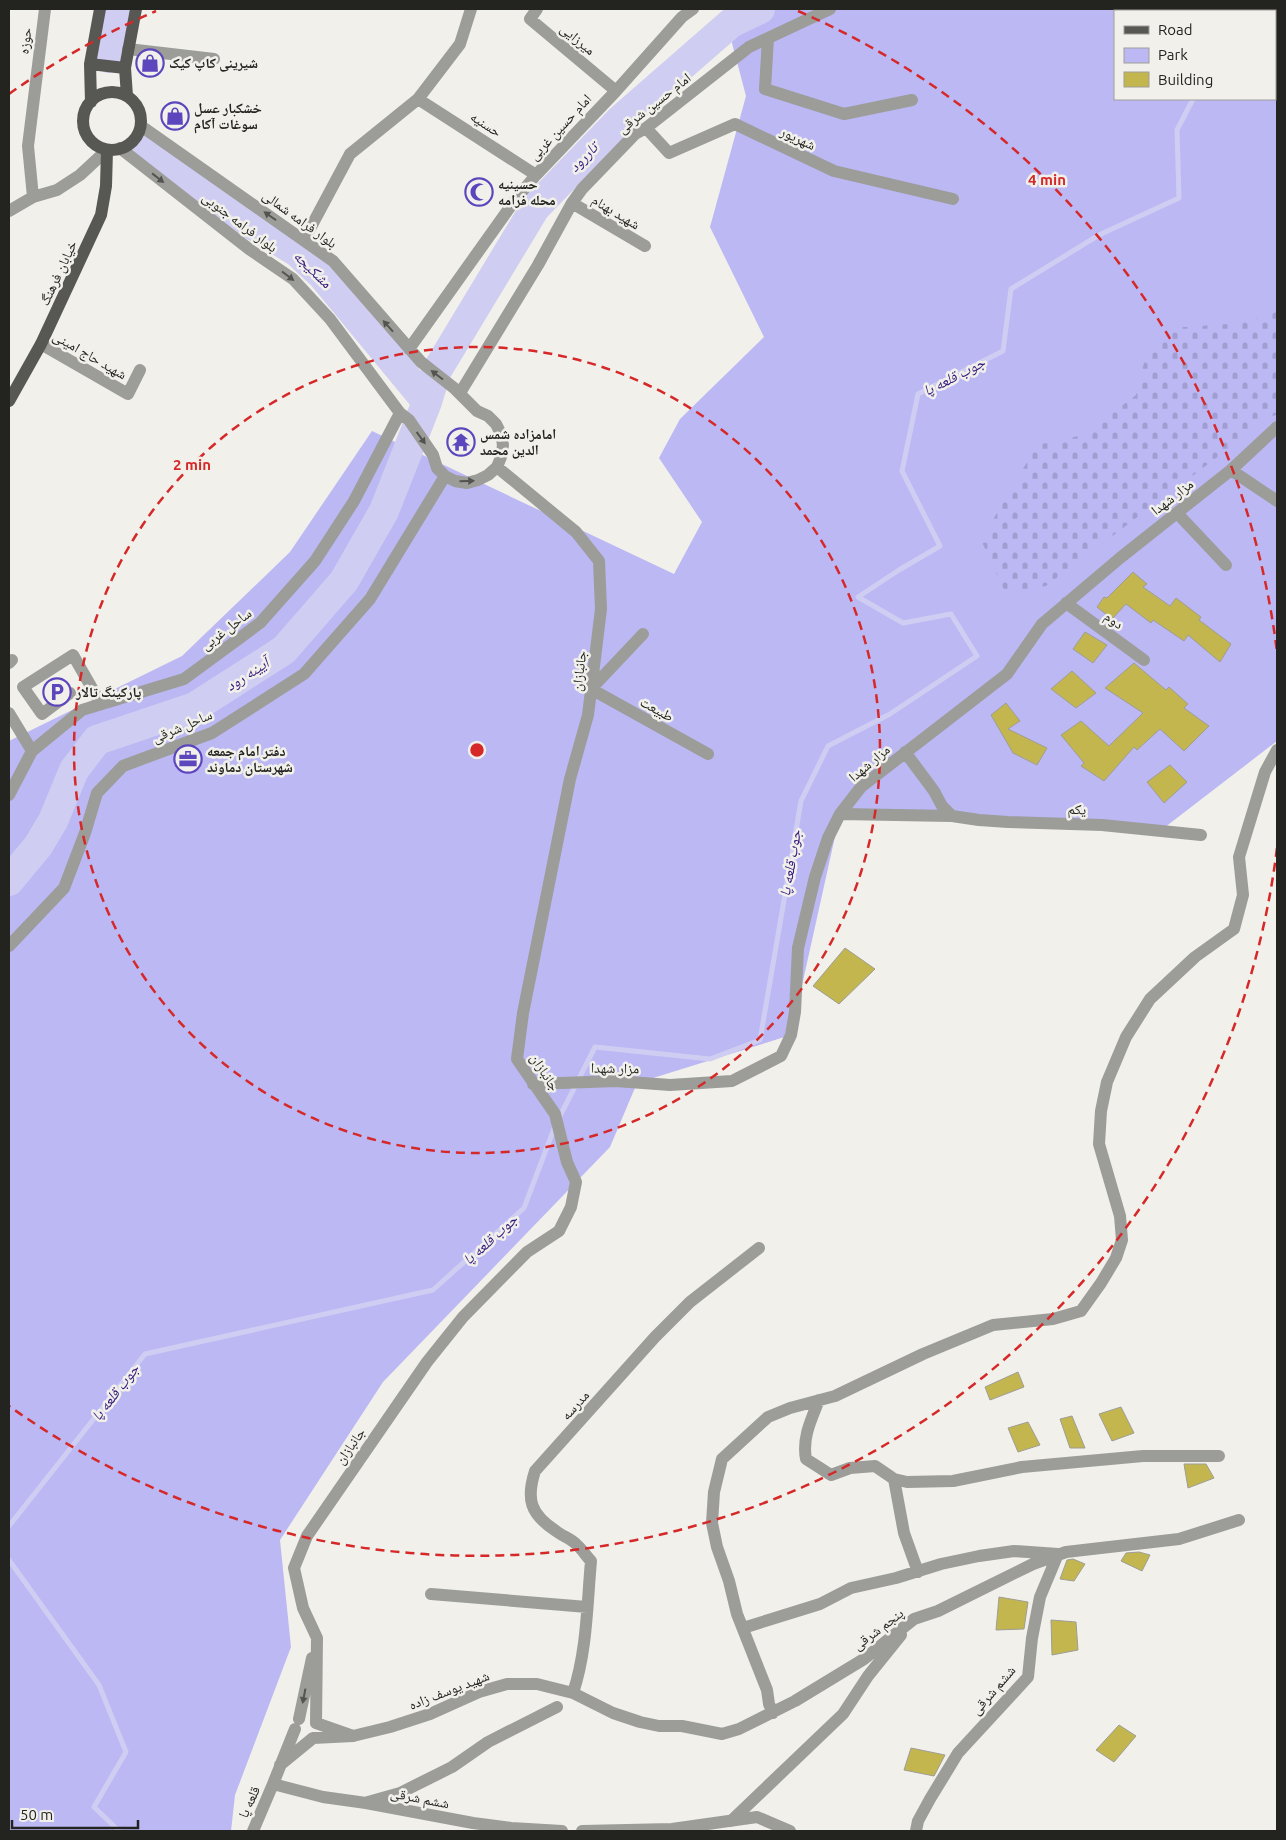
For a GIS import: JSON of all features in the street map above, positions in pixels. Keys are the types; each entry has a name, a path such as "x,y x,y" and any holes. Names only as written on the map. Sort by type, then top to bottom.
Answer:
{"main road":[{"path":"90,102 104,93 120,93 127,96 138,109 141,118 134,140 114,149 93,142 87,135 84,127 83,118 90,102 90,64 100,9"},
{"path":"127,96 125,68 136,9"},
{"path":"90,64 125,68"},
{"name":"خیابان فرهنگ","path":"9,401 41,344 101,215 114,149"}],"street":[{"name":"حوزه","path":"32,197 28,146 45,9"},
{"path":"304,240 350,154 418,99 460,44 471,9"},
{"name":"میرزایی","path":"537,9 530,19 616,91"},
{"name":"امام حسین غربی","path":"409,349 515,200 536,174 616,91 680,13 693,9"},
{"name":"امام حسین شرقی","path":"457,390 538,265 572,203 582,189 635,134 646,128 749,47 830,9"},
{"path":"768,38 765,89 844,114 912,100"},
{"path":"128,48 214,59"},
{"name":"حسنیه","path":"418,99 536,174"},
{"name":"شهریور","path":"646,128 669,153 735,124 834,171 953,199"},
{"name":"بلوار فرامه شمالی","path":"140,126 333,261 420,362 457,390 477,411 488,416 496,424 501,434 503,445 502,457 496,467"},
{"path":"9,211 32,197 57,190 114,149"},
{"name":"بلوار فرامه جنوبی","path":"114,149 292,279 330,318 433,455 437,468 445,476"},
{"name":"شهید بهنام","path":"572,203 645,246"},
{"name":"شهید حاج امینی","path":"41,344 128,394 140,370"},
{"name":"ساحل غربی","path":"9,795 32,751 82,710 184,679 260,624 315,561 354,501 404,417"},
{"name":"مزار شهدا","path":"533,1084 616,1081 670,1085 732,1081 781,1056 791,1035 795,1012 798,948 815,877 828,838 840,814 860,787 1007,674 1042,624 1231,470 1277,427"},
{"path":"445,476 455,481 467,482 483,478 496,467"},
{"name":"جانبازان","path":"316,1723 317,1638 303,1608 294,1568 307,1536 427,1362 463,1317 527,1252 559,1231 571,1207 576,1182 567,1162 556,1114 533,1084 518,1060 519,1041 570,779 588,715 601,610 599,561 576,532 496,467"},
{"path":"1231,470 1277,501"},
{"name":"ساحل شرقی","path":"9,946 64,888 85,833 97,793 123,766 212,732 304,674 370,599 445,476"},
{"path":"1177,513 1226,565"},
{"name":"دوم","path":"1066,603 1144,660"},
{"path":"591,689 643,634"},
{"path":"70,693 42,714 23,687 73,655 101,704"},
{"name":"طبیعت","path":"591,689 708,754"},
{"path":"9,713 32,751"},
{"path":"773,1713 769,1704 767,1690 737,1614 729,1581 717,1547 712,1522 714,1492 722,1459 768,1417 790,1408 835,1396 924,1354 993,1325 1054,1319 1081,1311 1116,1258 1122,1240 1120,1216 1099,1144 1107,1082 1126,1037 1150,999 1195,957 1234,929 1243,895 1239,857 1265,772 1277,750"},
{"path":"905,752 934,791 942,806 952,816"},
{"name":"یکم","path":"840,814 952,816 979,820 1102,825 1201,835"},
{"name":"مدرسه","path":"587,1607 592,1561 575,1542 555,1531 540,1517 532,1506 530,1488 536,1471 655,1337 690,1302 758,1248"},
{"path":"819,1400 805,1439 804,1448 806,1459 831,1474 850,1468 875,1466 894,1479 907,1482 953,1481 1022,1467 1143,1456 1219,1456"},
{"path":"894,1479 904,1533 918,1572"},
{"name":"پنجم شرقی","path":"573,1693 613,1713 640,1722 659,1726 682,1726 722,1734 739,1729 795,1701 864,1659 914,1619 938,1611 1033,1564 1058,1554 1113,1545 1179,1539 1239,1520"},
{"path":"743,1628 820,1604 851,1588 979,1556 1014,1551 1058,1554"},
{"name":"ششم شرقی","path":"916,1831 918,1820 958,1753 1028,1677 1032,1638 1040,1597 1058,1554"},
{"path":"431,1594 587,1607 579,1675 573,1693"},
{"path":"730,1821 843,1714 868,1676 914,1619"},
{"path":"274,1784 297,1724 317,1638"},
{"name":"شهید یوسف زاده","path":"313,1738 353,1736 390,1727 430,1714 479,1692 507,1684 537,1684 573,1693"},
{"path":"366,1803 400,1793 452,1767 488,1742 557,1707"},
{"path":"297,1724 303,1718 311,1718 316,1723 353,1736"},
{"path":"280,1765 313,1738 318,1730 316,1723"},
{"path":"297,1724 299,1738 306,1740 313,1738"},
{"name":"ششم شرقی","path":"274,1784 323,1797 366,1803 473,1824 562,1831"},
{"name":"قلعه پا","path":"252,1831 274,1784"},
{"path":"582,1831 706,1828 730,1821 757,1817 790,1831"}],"green space":[{"path":"723,9 1277,9 1277,741 1160,831 840,814 791,1035 637,1083 610,1147 383,1382 280,1540 291,1647 235,1795 231,1831 9,1831 9,741 182,656 290,552 372,431 674,574 702,522 659,458 680,419 764,337 710,227 746,96"},
{"path":"1277,308 1277,415 1272,416 1046,586 1005,592 981,540 1037,445 1083,435 1136,395 1146,355 1170,328 1244,323 1275,312"}],"building":[{"path":"1133,572 1147,584 1143,587 1170,606 1176,598 1201,617 1199,620 1231,644 1220,662 1188,635 1184,641 1153,620 1151,623 1126,604 1112,619 1097,607 1104,597 1107,598"},
{"path":"1085,632 1107,645 1093,663 1073,649"},
{"path":"1134,663 1166,690 1169,687 1188,704 1184,708 1209,726 1184,751 1160,729 1137,750 1134,747 1104,781 1081,766 1084,763 1061,735 1081,721 1109,746 1143,713 1105,688"},
{"path":"1072,671 1096,693 1076,708 1051,689"},
{"path":"1006,703 1020,721 1008,729 1047,748 1037,765 1013,753 991,715"},
{"path":"1170,765 1187,782 1164,803 1147,782"},
{"path":"845,948 875,969 839,1004 813,986"},
{"path":"1018,1372 1024,1387 990,1400 985,1387"},
{"path":"1121,1407 1134,1433 1112,1441 1099,1414"},
{"path":"1072,1416 1085,1448 1070,1448 1060,1419"},
{"path":"1028,1422 1040,1445 1018,1452 1008,1428"},
{"path":"1184,1464 1206,1464 1214,1478 1188,1488"},
{"path":"1139,1552 1150,1555 1142,1571 1121,1561 1126,1553"},
{"path":"1073,1559 1085,1564 1074,1581 1060,1579 1067,1560"},
{"path":"999,1597 1028,1602 1024,1629 996,1630"},
{"path":"1051,1620 1076,1622 1078,1650 1052,1655"},
{"path":"1119,1725 1136,1736 1114,1762 1096,1750"},
{"path":"911,1748 945,1755 934,1776 904,1770"}],"waterway":[{"name":"مشکیجه","path":"109,58 119,9"},
{"name":"آیینه رود","path":"9,881 38,846 53,821 74,770 97,740 195,707 284,650 344,581 384,511 427,402 436,372 535,208 621,119 731,23 760,9"},
{"name":"جوب قلعه پا","path":"559,1118 595,1047 710,1059 760,1040 801,801 828,746 890,714 977,656 951,614 903,623 858,597 940,546 902,471 918,394 1003,351 1011,289 1099,235 1179,198 1177,130 1192,100"},
{"name":"مشکیجه","path":"148,149 256,227 297,252 322,275 427,402"},
{"name":"جوب قلعه پا","path":"9,1526 145,1354 433,1290 524,1208 555,1126"},
{"name":"جوب قلعه پا","path":"9,1560 99,1685 126,1752 94,1807 119,1831"}],"place":[{"name":"شیرینی کاپ کیک","path":"150,63"},
{"name":"خشکبار عسل سوغات آکام","path":"175,116"},
{"name":"حسینیه محله فرامه","path":"479,192"},
{"name":"امامزاده شمس الدین محمد","path":"461,442"},
{"name":"پارکینگ تالار","path":"57,692"},
{"name":"دفتر امام جمعه شهرستان دماوند","path":"188,759"}],"water label":[{"name":"تاررود","path":"583,157"}]}
